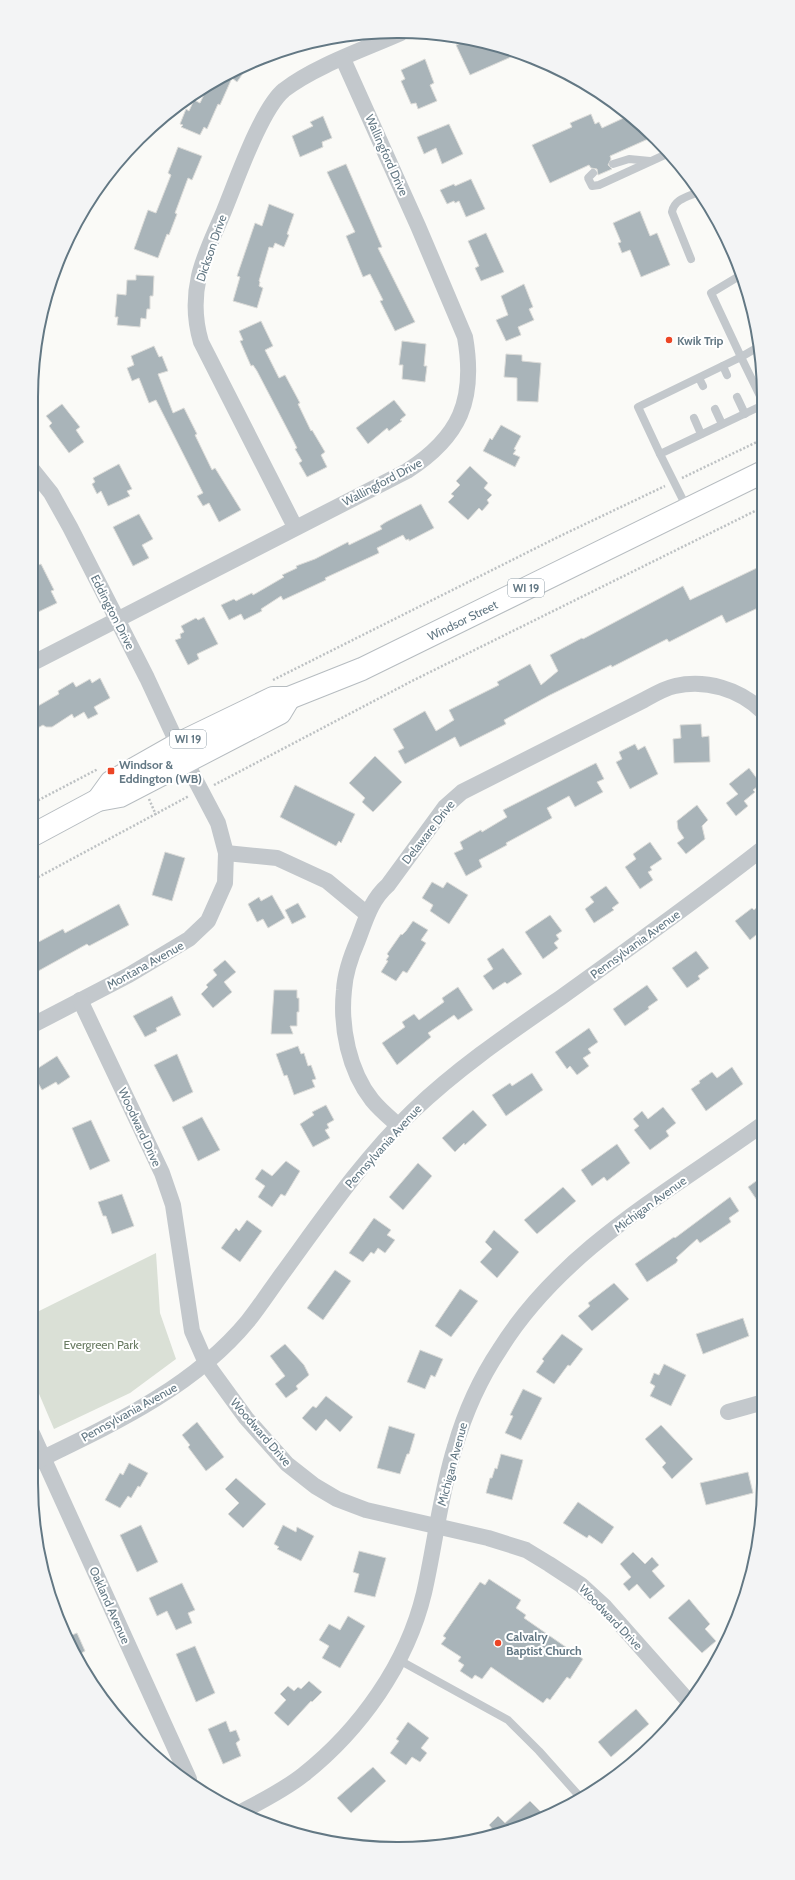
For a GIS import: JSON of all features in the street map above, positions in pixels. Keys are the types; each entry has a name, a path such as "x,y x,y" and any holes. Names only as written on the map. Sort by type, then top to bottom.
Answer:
{"main road":[{"name":"Windsor Street","path":"38,832 98,800 111,782 182,753 273,698 289,698 362,669 757,475"}],"street":[{"name":"Dickson Drive","path":"295,527 206,354 197,328 197,293 199,276 210,244 244,162 264,119 272,105 283,91 296,82 389,38"},
{"name":"Wallingford Drive","path":"38,660 295,527 407,471 425,459 443,443 453,428 463,408 468,379 468,356 465,337 418,226 343,59"},
{"name":"Eddington Drive","path":"38,477 51,494 117,619 182,753"},
{"name":"Delaware Drive","path":"399,1126 372,1100 362,1085 347,1047 343,1014 344,990 349,963 367,914 377,895 388,885 445,807 453,798 674,686 711,685 727,689 746,698 757,707"},
{"name":"Montana Avenue","path":"38,1022 172,951 189,939 208,921 225,883 226,853 218,823 182,753"},
{"path":"226,853 277,858 327,881 367,914"},
{"name":"Pennsylvania Avenue","path":"38,1460 167,1393 192,1375 248,1322 341,1193 412,1112 477,1057 670,920 757,853"},
{"name":"Woodward Drive","path":"80,1000 162,1173 173,1205 192,1331 206,1363 246,1418 287,1464 315,1486 337,1499 366,1510 488,1538 526,1550 581,1585 605,1607 685,1698"},
{"name":"Michigan Avenue","path":"247,1809 273,1795 303,1775 328,1752 358,1720 379,1693 399,1660 412,1630 423,1595 454,1447 468,1409 484,1376 500,1347 526,1311 552,1282 584,1252 757,1128"},
{"path":"728,1412 757,1404"},
{"name":"Oakland Avenue","path":"38,1463 186,1773"}],"lane":[{"path":"593,173 588,178 589,183 592,186 599,185 664,155"},
{"path":"613,164 629,159 651,161"},
{"path":"691,259 672,212 673,206 679,201 693,194"},
{"path":"737,278 711,293 757,389"},
{"path":"688,509 638,407 754,350"},
{"path":"723,366 727,375"},
{"path":"699,378 703,386"},
{"path":"679,387 683,396"},
{"path":"737,397 745,414"},
{"path":"660,454 757,408"},
{"path":"715,409 722,424"},
{"path":"694,418 701,434"},
{"path":"399,1660 508,1720 539,1751 577,1794"}],"path":[{"path":"272,680 558,537 757,442"},
{"path":"38,877 146,821 201,790 214,785 412,681 757,510"},
{"path":"38,800 99,769"}],"green space":[{"name":"Evergreen Park","path":"156,1253 160,1313 176,1359 130,1393 54,1429 38,1391 38,1312"}],"building":[{"path":"460,44 468,45 512,57 470,75 456,45"},
{"path":"425,59 434,83 430,85 437,101 418,109 416,103 411,104 401,81 405,79 401,70"},
{"path":"244,72 237,82 232,78"},
{"path":"232,78 207,129 204,127 200,135 181,127 183,125 180,124 186,109 189,111 193,103 195,101 200,103 204,95"},
{"path":"591,114 595,124 599,122 602,128 624,118 648,139 610,156 611,159 608,165 612,169 598,175 597,169 591,168 589,165 550,183 532,145 572,127 570,123"},
{"path":"323,116 332,138 322,142 323,147 300,157 292,136 313,126 310,122"},
{"path":"449,124 463,154 442,164 436,148 424,154 417,137"},
{"path":"178,147 202,156 192,180 188,178 175,213 177,214 169,235 167,234 158,258 134,249 148,210 156,213 171,175 168,173"},
{"path":"346,164 382,247 378,248 415,322 395,331 380,301 383,300 370,274 363,277 346,236 355,232 327,172"},
{"path":"471,179 485,209 466,217 459,201 455,203 454,201 447,204 440,190 454,184 455,186"},
{"path":"269,204 294,214 287,234 289,235 284,247 275,243 273,248 269,247 259,281 259,286 263,288 257,308 233,301 240,277 237,276 255,223 262,226"},
{"path":"640,211 650,236 657,233 670,265 641,277 630,250 622,253 618,243 621,242 613,223"},
{"path":"486,233 504,272 481,281 475,268 479,266 468,241"},
{"path":"136,275 154,276 153,296 150,296 150,309 147,309 146,319 141,318 140,327 117,325 118,317 115,317 117,294 126,295 127,280 136,280"},
{"path":"524,284 533,307 529,309 534,320 518,327 521,335 506,341 496,320 508,315 501,296"},
{"path":"261,321 273,346 265,350 279,378 285,375 300,403 298,404 311,431 312,430 325,452 321,455 327,467 307,477 299,463 302,461 295,449 297,448 257,371 253,365 251,366 240,341 243,340 239,331"},
{"path":"402,341 426,344 424,366 427,366 425,382 402,379 403,365 399,365"},
{"path":"154,346 159,357 162,356 168,371 158,374 173,413 184,408 212,470 215,468 241,510 219,522 209,503 203,506 197,496 203,493 156,400 149,403 139,378 132,381 127,368 134,365 131,356"},
{"path":"506,354 522,355 522,361 541,363 538,402 517,401 517,378 504,377"},
{"path":"394,400 406,415 400,420 402,421 389,431 387,428 368,444 356,428"},
{"path":"62,404 80,427 76,430 84,442 69,453 49,426 52,423 46,416"},
{"path":"501,425 521,436 513,454 520,457 515,467 483,451 490,438 492,440"},
{"path":"119,464 132,489 127,491 130,496 108,506 101,491 97,494 92,484 95,482 93,478"},
{"path":"470,466 488,483 484,488 492,495 487,500 489,503 482,511 479,508 468,520 448,502 454,496 451,494 460,485 456,481"},
{"path":"421,504 434,528 409,541 409,539 406,540 403,535 377,548 379,553 325,578 326,580 283,600 281,596 261,609 262,611 244,620 241,614 229,620 221,605 234,599 236,601 252,593 253,595 284,577 282,575 297,568 296,566 315,559 348,542 349,545 382,529 380,526 386,522"},
{"path":"139,514 153,539 142,545 149,558 133,566 113,527"},
{"path":"41,564 54,590 51,591 57,603 38,612 38,565"},
{"path":"757,568 757,608 726,623 722,615 669,642 667,639 612,667 611,665 550,695 504,720 506,724 460,747 455,737 405,764 398,751 404,748 393,729 425,711 436,731 454,720 449,710 499,685 497,682 530,664 541,685 558,671 550,655 683,586 690,600"},
{"path":"204,617 218,644 197,654 199,659 188,665 175,640 181,638 180,634 184,632 181,626 196,618 198,620"},
{"path":"100,678 110,698 94,707 98,714 88,719 84,712 74,718 72,714 52,727 46,727 43,725 38,728 38,706 59,694 58,691 73,682 76,687 90,679 92,683"},
{"path":"701,724 702,737 709,736 710,762 674,763 673,739 681,738 680,725"},
{"path":"635,744 638,750 645,746 658,774 630,789 616,762 622,759 619,752"},
{"path":"375,756 402,782 373,812 362,802 365,798 349,783"},
{"path":"596,763 604,779 597,782 603,792 575,807 569,796 547,808 552,818 506,843 507,845 479,860 482,867 466,876 454,853 463,849 460,842 481,830 482,832 507,817 503,810"},
{"path":"749,768 757,779 757,787 753,790 755,792 744,801 748,806 736,816 726,803 738,794 729,784"},
{"path":"295,785 355,814 341,843 339,841 336,846 280,817"},
{"path":"697,805 708,820 702,826 705,839 686,854 677,843 684,838 678,829 677,821"},
{"path":"650,842 662,859 650,867 652,870 648,872 653,880 640,889 625,867 636,859 633,854"},
{"path":"165,852 185,858 172,901 152,895"},
{"path":"432,882 443,888 447,882 468,895 449,924 430,911 433,905 422,898"},
{"path":"606,886 619,903 612,908 614,910 594,923 585,909 594,902 590,897"},
{"path":"272,895 285,918 268,928 263,919 257,922 248,904 259,897 261,901"},
{"path":"298,903 306,917 292,924 285,910"},
{"path":"119,904 129,925 89,946 87,944 38,971 38,942 63,929 65,933"},
{"path":"757,907 757,934 750,940 735,921 752,908 754,910"},
{"path":"550,915 562,931 556,935 559,939 554,943 558,948 543,959 525,932"},
{"path":"413,921 428,930 421,940 426,943 407,973 403,971 396,981 381,972 388,961 386,960 389,956 387,954 401,934 402,935 406,931"},
{"path":"503,948 522,974 507,984 505,982 493,990 483,976 493,969 487,959"},
{"path":"696,951 709,968 698,976 700,979 687,988 672,968"},
{"path":"225,960 236,972 224,982 232,992 213,1008 201,994 208,987 206,985 217,975 213,970"},
{"path":"647,985 658,1000 648,1007 649,1009 625,1026 613,1009"},
{"path":"458,987 473,1010 458,1020 454,1015 428,1033 431,1037 397,1065 382,1043 405,1027 402,1022 414,1014 419,1020 444,1002 442,998"},
{"path":"274,990 297,990 297,998 299,998 299,1012 297,1012 297,1026 290,1026 293,1034 271,1034"},
{"path":"172,996 181,1015 156,1028 157,1031 145,1037 133,1016"},
{"path":"589,1028 598,1042 588,1049 591,1053 583,1058 589,1066 577,1075 570,1066 567,1069 555,1052"},
{"path":"298,1046 301,1054 304,1053 308,1066 311,1065 316,1079 312,1080 315,1087 294,1095 287,1075 284,1076 276,1054"},
{"path":"177,1054 193,1092 173,1102 154,1065"},
{"path":"57,1056 70,1077 58,1085 56,1082 42,1090 38,1083 38,1068"},
{"path":"732,1067 743,1084 706,1111 691,1089 712,1072 717,1078"},
{"path":"532,1073 543,1090 506,1116 492,1095 510,1083 512,1086"},
{"path":"326,1105 334,1120 327,1124 329,1128 325,1130 330,1138 313,1147 300,1124 314,1115 312,1112"},
{"path":"663,1107 676,1123 666,1131 669,1136 650,1150 634,1130 639,1126 633,1119 642,1111 648,1119"},
{"path":"473,1110 487,1125 455,1152 442,1138"},
{"path":"202,1117 220,1150 198,1161 182,1127"},
{"path":"91,1120 110,1161 90,1170 72,1128"},
{"path":"617,1144 630,1163 607,1181 604,1177 592,1186 581,1170"},
{"path":"286,1161 300,1171 285,1196 281,1194 272,1207 258,1197 265,1186 255,1179 262,1169 272,1176"},
{"path":"418,1163 432,1176 403,1210 389,1197"},
{"path":"757,1180 757,1200 748,1187"},
{"path":"563,1187 576,1201 537,1234 524,1220"},
{"path":"122,1194 134,1226 112,1234 106,1216 103,1216 98,1202"},
{"path":"730,1197 739,1211 729,1218 731,1222 700,1243 697,1239 676,1258 678,1260 676,1263 647,1282 635,1264 674,1237 675,1238"},
{"path":"374,1218 391,1230 387,1235 395,1240 385,1253 378,1248 374,1254 371,1252 363,1262 349,1253"},
{"path":"247,1220 262,1231 240,1262 221,1248 236,1228 239,1231"},
{"path":"494,1230 519,1252 497,1278 480,1262 492,1249 485,1242"},
{"path":"335,1270 351,1281 323,1320 307,1308"},
{"path":"614,1283 629,1299 592,1331 578,1316 590,1306 588,1303"},
{"path":"460,1289 478,1301 451,1337 435,1326"},
{"path":"743,1318 749,1336 703,1354 696,1334"},
{"path":"562,1334 583,1349 570,1366 568,1365 554,1384 536,1372 544,1361 542,1359"},
{"path":"285,1344 304,1365 309,1375 296,1386 298,1389 286,1398 275,1384 285,1376 270,1356"},
{"path":"420,1350 443,1359 435,1377 431,1375 425,1389 407,1382"},
{"path":"664,1364 686,1375 671,1406 650,1396 655,1386 650,1383 654,1373 659,1375"},
{"path":"523,1389 542,1398 521,1440 505,1433 513,1416 510,1415"},
{"path":"326,1396 353,1417 340,1432 326,1419 316,1431 302,1418 313,1406 316,1408"},
{"path":"197,1422 224,1457 206,1471 188,1447 190,1445 182,1435"},
{"path":"661,1425 693,1459 672,1479 662,1467 666,1463 645,1439"},
{"path":"389,1426 415,1434 409,1454 407,1454 400,1474 377,1468"},
{"path":"501,1454 523,1460 512,1500 486,1493 490,1478 492,1478 495,1468 497,1469"},
{"path":"129,1463 148,1473 140,1487 138,1486 131,1498 128,1496 120,1508 105,1500 120,1473 123,1475"},
{"path":"748,1472 753,1493 706,1505 700,1483"},
{"path":"236,1478 266,1504 243,1528 228,1514 239,1503 225,1489"},
{"path":"578,1502 614,1527 602,1544 589,1535 587,1538 563,1523"},
{"path":"141,1525 158,1562 137,1572 120,1535"},
{"path":"283,1525 296,1532 297,1527 314,1536 301,1561 277,1549 279,1547 274,1544"},
{"path":"359,1551 386,1558 375,1597 354,1592 359,1574 353,1572"},
{"path":"633,1552 645,1564 652,1557 659,1565 652,1571 665,1586 650,1599 637,1584 629,1591 623,1584 631,1577 620,1564"},
{"path":"489,1579 521,1600 516,1608 526,1615 524,1618 583,1659 570,1679 567,1677 550,1700 547,1698 543,1703 491,1667 482,1679 475,1675 472,1679 460,1671 464,1665 458,1661 461,1657 441,1644 446,1638 443,1636 480,1582 485,1585"},
{"path":"182,1583 195,1610 188,1613 192,1623 176,1630 167,1611 157,1616 149,1598"},
{"path":"689,1599 710,1624 705,1629 716,1641 702,1653 668,1618"},
{"path":"348,1616 365,1626 340,1668 322,1658 329,1646 319,1640 329,1624 340,1630"},
{"path":"77,1633 85,1651 81,1653 72,1635"},
{"path":"195,1646 215,1693 196,1702 176,1654"},
{"path":"309,1681 322,1692 312,1702 311,1701 288,1726 274,1713 286,1700 280,1694 288,1686 294,1691 298,1687 301,1689"},
{"path":"636,1709 649,1724 611,1757 598,1742"},
{"path":"226,1721 230,1732 236,1730 240,1740 236,1743 241,1756 223,1764 208,1729"},
{"path":"408,1722 429,1738 421,1748 427,1753 420,1762 412,1757 406,1765 390,1753 399,1741 396,1739"},
{"path":"373,1767 386,1781 351,1813 337,1798"},
{"path":"530,1801 541,1812 493,1829 489,1825 498,1816 505,1823"}],"place":[{"name":"Kwik Trip","path":"669,340"},
{"name":"Windsor & Eddington (WB)","path":"111,771"},
{"name":"Calvalry Baptist Church","path":"498,1643"}]}
